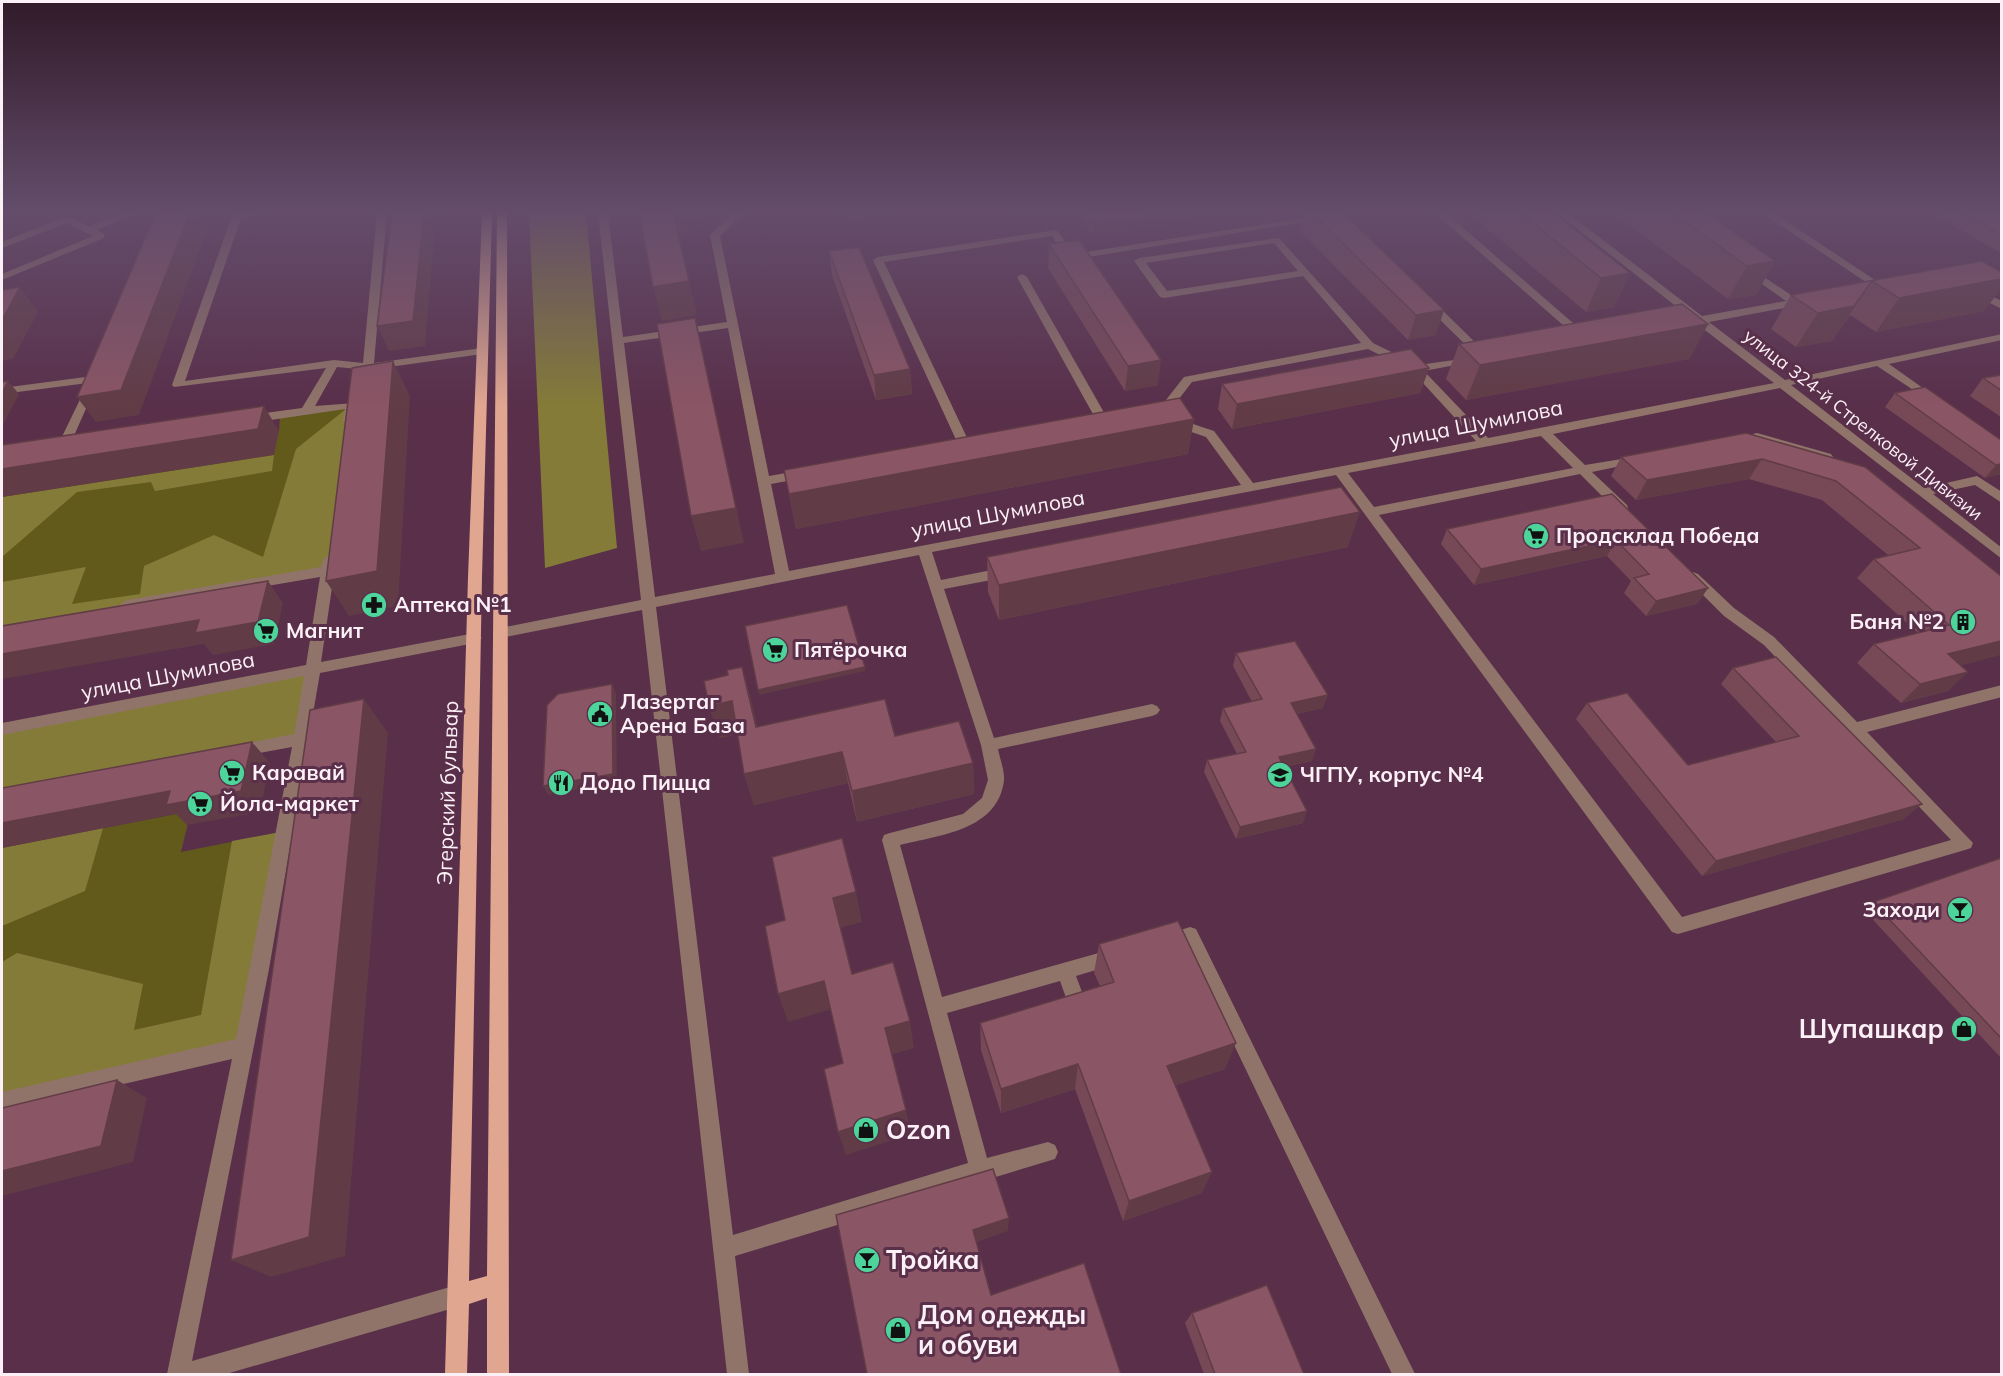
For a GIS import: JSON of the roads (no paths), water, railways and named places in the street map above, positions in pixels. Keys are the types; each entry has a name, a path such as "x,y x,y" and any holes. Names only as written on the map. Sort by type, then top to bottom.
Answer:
{"main road":[{"name":"Эгерский бульвар","path":"456,1374 485,277"},
{"path":"498,1374 502,277"},
{"path":"482,351 501,348"},
{"name":"улица Шумилова","path":"475,638 500,633"},
{"path":"457,1296 498,1284"}],"street":[{"path":"216,277 178,386 334,363 368,367 482,351"},
{"path":"368,367 376,277"},
{"path":"610,277 738,1374"},
{"path":"724,277 783,577"},
{"path":"886,277 964,444"},
{"path":"1151,277 1164,295 1278,277"},
{"path":"1309,277 1370,345 1416,369 1486,444"},
{"path":"1514,277 1586,340"},
{"name":"улица 324-й Стрелковой Дивизии","path":"1645,277 2001,555"},
{"path":"1759,277 1795,303"},
{"path":"1860,292 1887,287 1871,277"},
{"path":"1022,278 1100,417"},
{"path":"1967,286 2001,306"},
{"path":"1416,369 1490,356 1419,293"},
{"path":"1672,325 1817,299"},
{"path":"617,341 733,324"},
{"name":"улица Шумилова","path":"500,633 924,549 1545,433 2001,337"},
{"path":"1250,488 1210,434 1153,417 1188,379 1370,345"},
{"path":"306,411 334,363"},
{"path":"1880,363 1947,408"},
{"path":"2,391 96,373 64,447"},
{"path":"234,422 351,405 346,441"},
{"path":"1545,433 1634,520"},
{"path":"1745,439 1756,437 1845,463"},
{"path":"1372,512 1652,456"},
{"path":"1340,471 1678,926 1965,843 1769,641 1729,612 1686,570"},
{"path":"765,481 812,472"},
{"path":"1921,493 1977,480 2001,499"},
{"path":"178,1374 244,1047 314,670 331,547"},
{"path":"924,549 989,745 996,780 989,802 968,820 890,840 980,1170"},
{"path":"936,586 1018,569"},
{"path":"116,607 328,571"},
{"name":"улица Шумилова","path":"2,729 475,638"},
{"path":"1854,729 2001,690"},
{"path":"989,745 1152,710"},
{"path":"220,754 301,739"},
{"path":"934,1008 1190,935 1404,1374"},
{"path":"1065,971 1076,1000"},
{"path":"2,1102 244,1047"},
{"path":"723,1249 980,1170 1048,1152"},
{"path":"188,1374 220,1370 457,1296"}],"place":[{"name":"Продсклад Победа","path":"1536,536"},
{"name":"Аптека №1","path":"374,605"},
{"name":"Баня №2","path":"1963,622"},
{"name":"Магнит","path":"266,631"},
{"name":"Пятёрочка","path":"775,650"},
{"name":"Лазертаг Арена База","path":"600,714"},
{"name":"Каравай","path":"232,773"},
{"name":"ЧГПУ, корпус №4","path":"1280,775"},
{"name":"Додо Пицца","path":"561,783"},
{"name":"Йола-маркет","path":"200,804"},
{"name":"Заходи","path":"1960,910"},
{"name":"Шупашкар","path":"1964,1029"},
{"name":"Ozon","path":"866,1130"},
{"name":"Тройка","path":"867,1260"},
{"name":"Дом одежды и обуви","path":"898,1330"}]}
